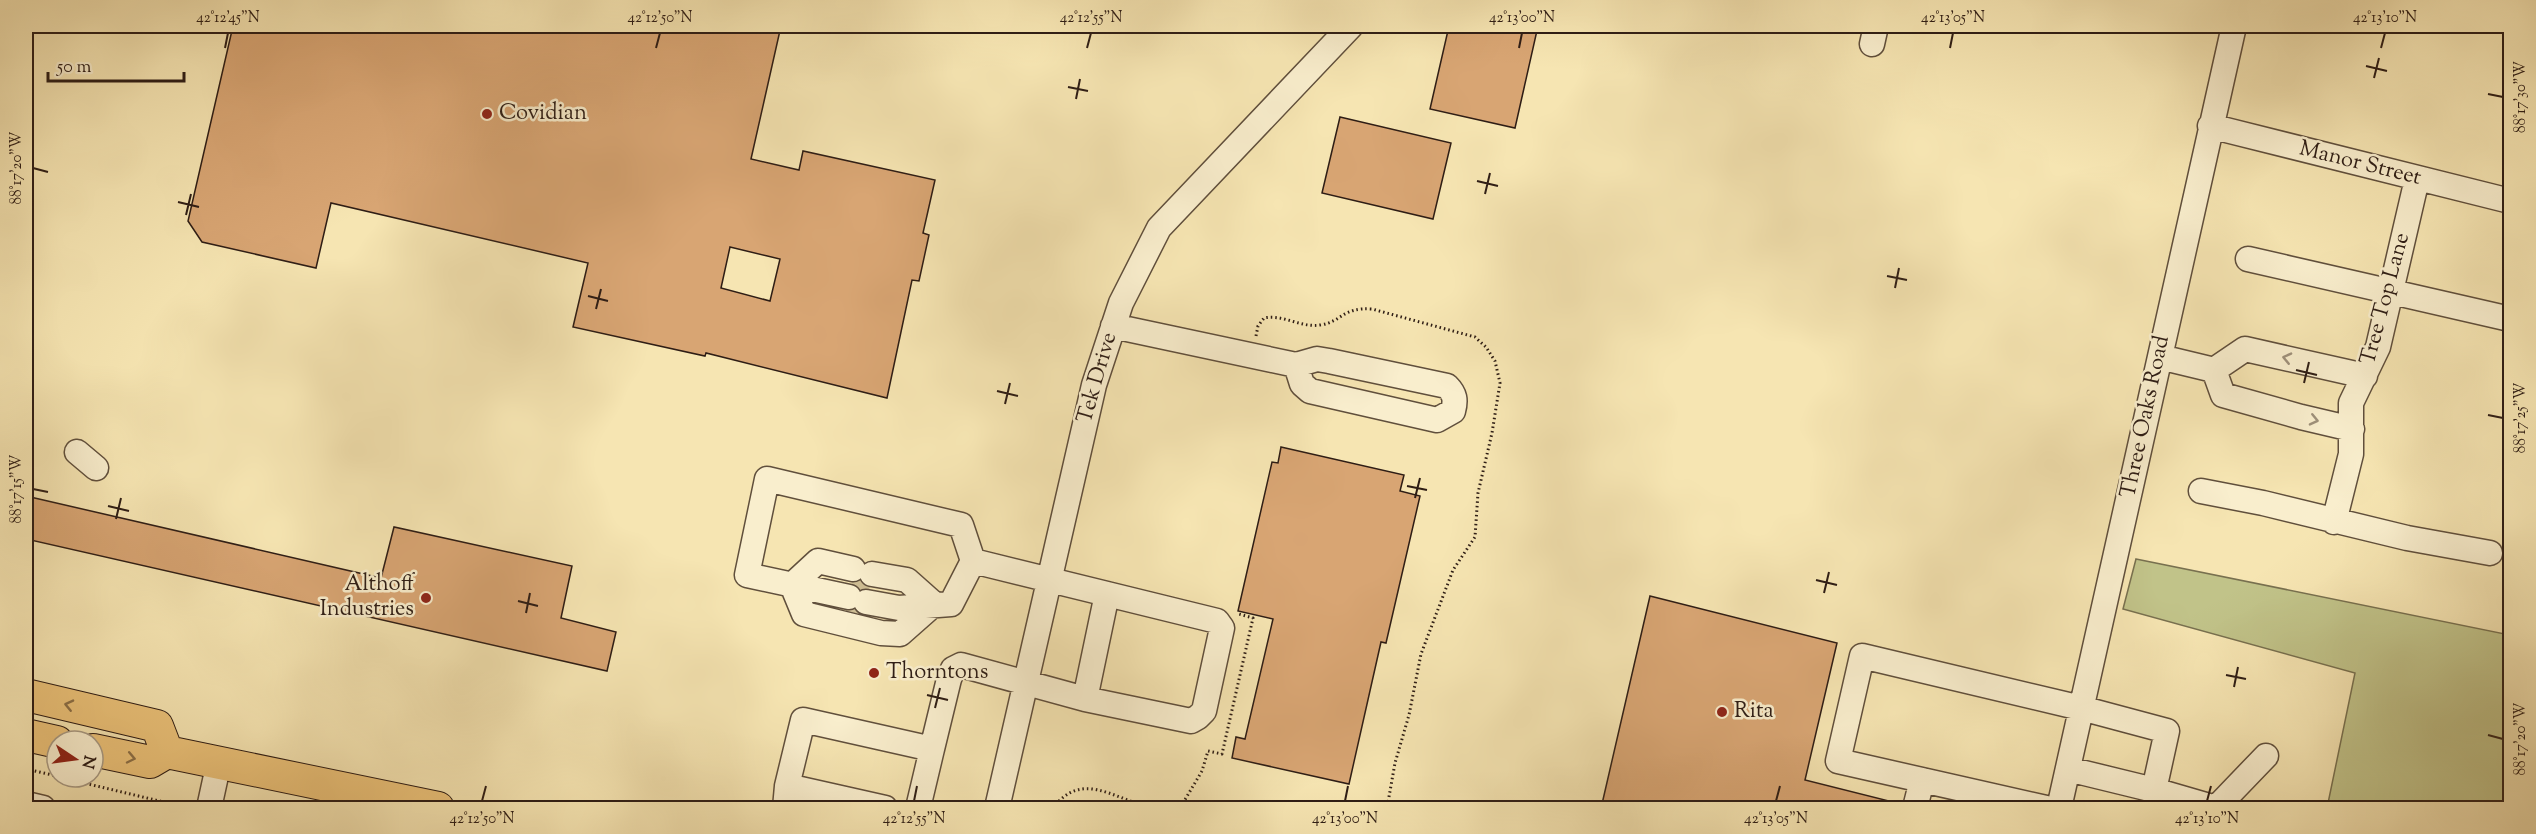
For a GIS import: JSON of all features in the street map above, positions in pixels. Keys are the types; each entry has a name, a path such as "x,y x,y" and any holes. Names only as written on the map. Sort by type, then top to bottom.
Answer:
{"main road":[{"path":"26,695 156,726 167,753"},
{"path":"26,735 45,739"},
{"path":"105,753 150,762 167,753 438,808"}],"street":[{"name":"Tek Drive","path":"997,808 1094,385 1121,303 1159,228 1351,26"},
{"name":"Three Oaks Road","path":"2059,808 2234,26"},
{"name":"Manor Street","path":"2211,126 2511,201"},
{"name":"Tree Top Lane","path":"2334,522 2351,454 2350,403 2378,347 2417,179"},
{"path":"2248,259 2511,319"},
{"path":"1113,326 1296,365 1317,359 1447,386 1456,401 1453,411 1437,420 1310,391 1302,384 1296,365"},
{"path":"2160,357 2214,370 2245,349 2365,376"},
{"path":"2214,370 2223,395 2352,429"},
{"path":"77,452 96,468"},
{"path":"792,585 818,561 859,592 897,621 934,604 951,604 973,561 961,525 768,479 747,575 792,585 813,603 859,592 906,580 934,604"},
{"path":"2201,491 2263,503 2334,522 2490,554"},
{"path":"918,808 949,679 953,669 961,665 1085,699 1191,721 1204,711 1222,628 1217,621 973,561"},
{"path":"792,585 804,615 881,633 900,634 934,604"},
{"path":"1085,699 1107,594"},
{"path":"2046,808 1838,761 1862,656 2167,731 2154,790"},
{"path":"885,808 783,801 803,720 932,749"},
{"path":"2068,769 2216,808 2266,756"},
{"path":"209,807 219,762"},
{"path":"1915,808 1922,780"},
{"path":"26,804 43,808"}],"path":[{"path":"1252,356 1258,326 1264,318 1275,316 1316,326 1329,323 1343,313 1357,308 1372,309 1475,337 1486,347 1495,361 1500,383 1492,433 1478,493 1475,537 1453,570 1421,654 1409,715 1395,763 1387,808"},
{"path":"26,769 45,774"},
{"path":"105,788 172,804 209,807"}],"green space":[{"path":"2136,559 2510,635 2510,808 2327,808 2355,673 2123,609"}],"building":[{"name":"Covidian","path":"233,26 781,26 751,159 799,170 803,151 935,180 923,233 929,235 919,281 912,280 887,398 706,353 705,356 573,327 588,263 331,203 316,268 202,242 188,221","holes":["730,247 780,259 770,301 721,288"]},
{"path":"1449,26 1538,26 1515,128 1430,109"},
{"path":"1340,117 1451,143 1433,219 1322,193"},
{"path":"1281,447 1404,475 1400,491 1420,496 1386,643 1381,642 1349,784 1232,758 1236,737 1245,739 1273,619 1238,611 1272,462 1278,463"},
{"name":"Althoff Industries","path":"26,496 381,578 394,527 572,566 561,618 616,632 607,671 26,539"},
{"name":"Rita","path":"1650,596 1837,643 1805,780 1897,803 1897,808 1624,808 1602,804"}],"tunnel":[{"path":"852,582 870,586"},
{"path":"846,611 862,614"}],"place":[{"name":"Covidian","path":"487,114"},
{"name":"Althoff Industries","path":"426,598"},
{"name":"Thorntons","path":"874,673"},
{"name":"Rita","path":"1722,712"}]}
